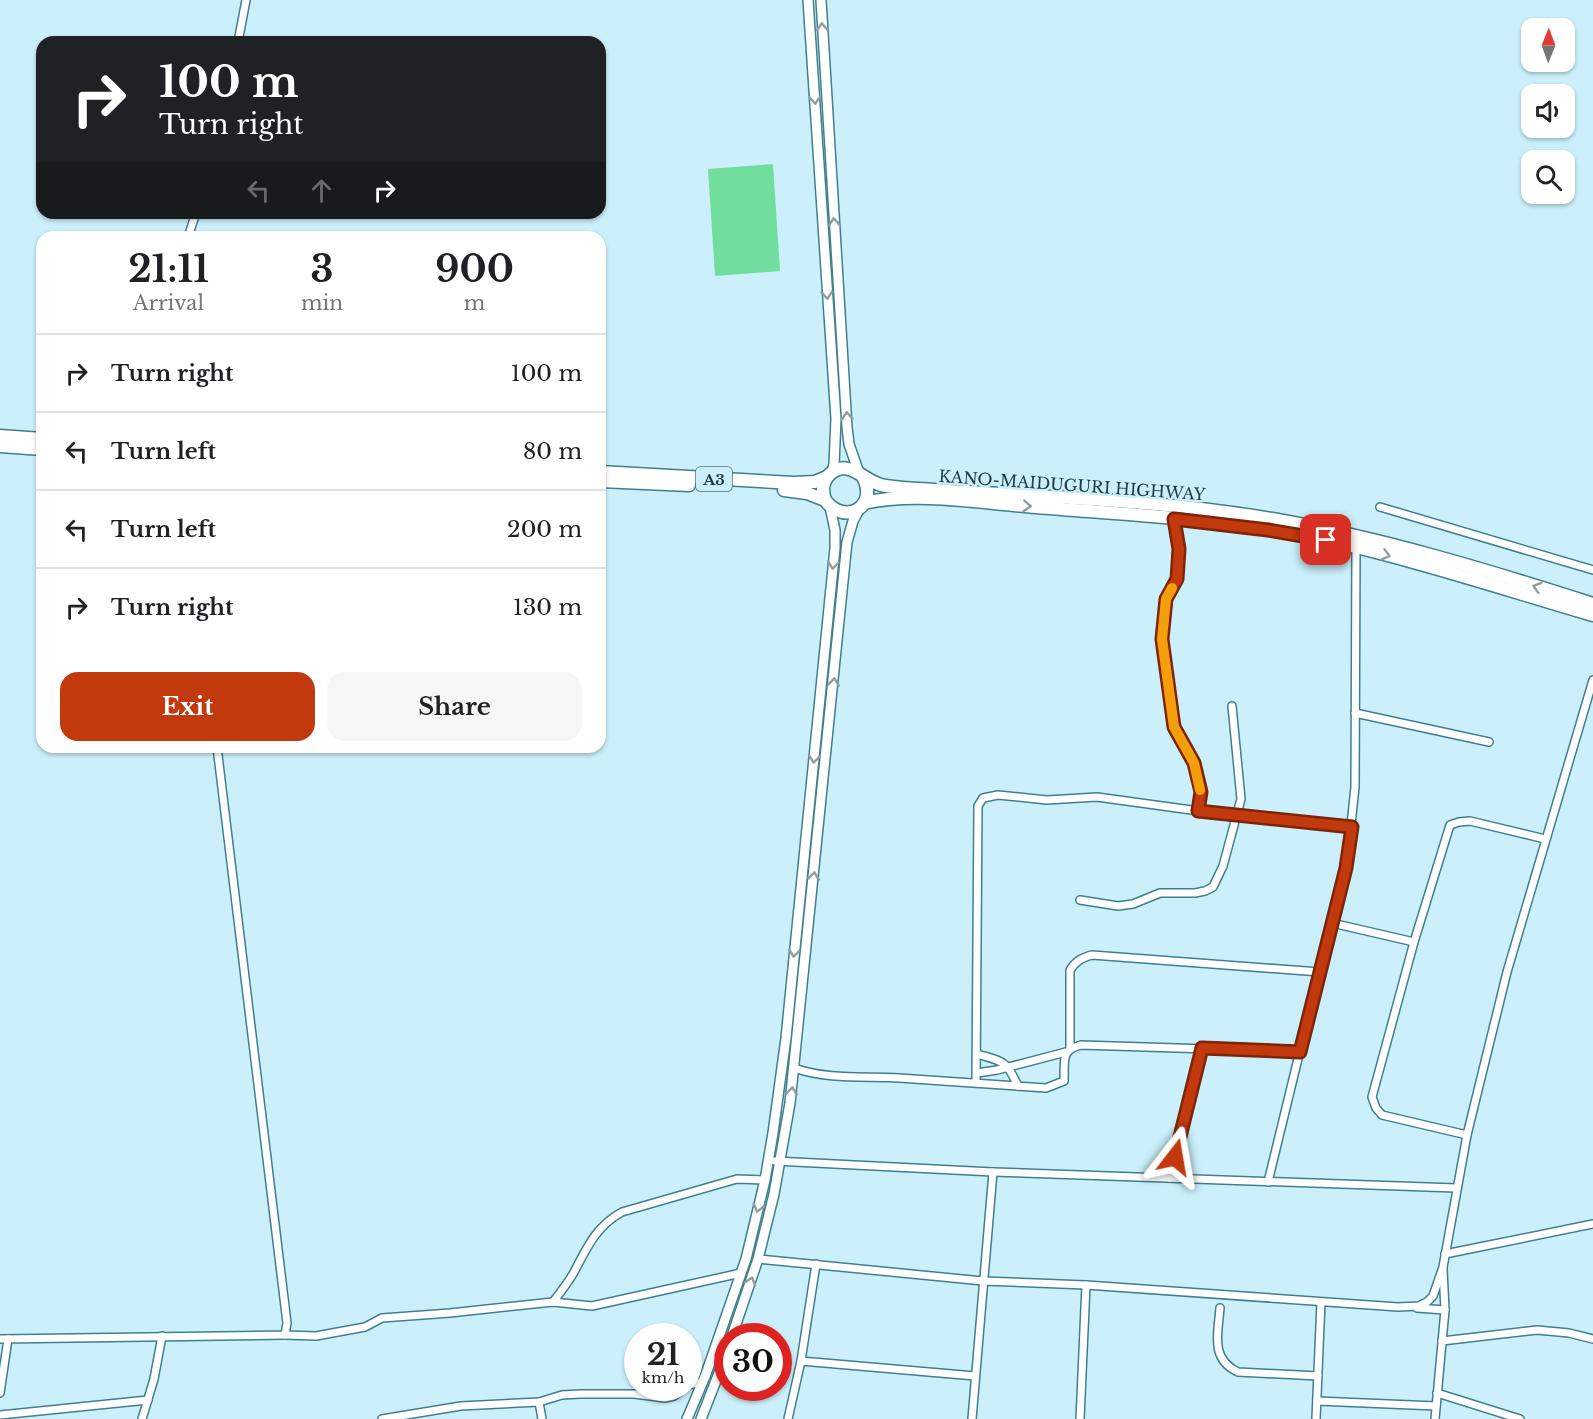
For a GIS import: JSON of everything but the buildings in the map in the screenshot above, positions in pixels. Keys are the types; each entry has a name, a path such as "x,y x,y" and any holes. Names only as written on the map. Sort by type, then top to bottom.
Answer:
{"highway":[{"path":"0,436 36,439"},
{"path":"0,447 36,449"},
{"name":"A3","path":"606,472 794,483 816,482 843,468 861,475"},
{"path":"827,504 823,484 829,475"},
{"path":"861,475 868,490 862,505"},
{"name":"KANO-MAIDUGURI HIGHWAY","path":"861,475 882,485 904,488 1119,501 1269,519 1392,545 1573,603 1593,615"},
{"name":"A3","path":"606,481 794,490 817,495 842,513 848,513 862,505"},
{"name":"KANO-MAIDUGURI HIGHWAY","path":"862,505 892,497 1118,512 1268,530 1356,548 1573,603 1593,604"}],"main road":[{"path":"808,0 836,419 834,464 829,475"},
{"path":"821,0 849,444 861,475"},
{"path":"687,1419 703,1383 741,1273 765,1180 781,1086 835,548 834,522 827,504"},
{"path":"736,1323 758,1259 780,1162 790,1103 848,542 853,520 862,505"},
{"path":"701,1419 714,1386"}],"street":[{"path":"239,36 246,0"},
{"path":"1380,507 1593,570"},
{"path":"1174,519 1179,549 1177,579 1166,599 1162,639 1174,727 1194,763 1201,792 1198,811"},
{"path":"1268,1182 1346,868 1352,827 1355,787 1356,548"},
{"path":"1409,1307 1419,1306 1433,1296 1443,1267 1467,1135 1507,972 1593,680"},
{"path":"1080,900 1118,906 1133,904 1160,893 1205,891 1213,886 1223,866 1241,799 1233,706"},
{"path":"1355,713 1489,742"},
{"path":"218,753 250,1027 275,1212 287,1323 285,1335"},
{"path":"976,1082 978,806 983,798 998,795 1047,800 1097,797 1235,816 1352,827"},
{"path":"1467,1135 1382,1115 1376,1108 1372,1097 1414,942 1450,825 1470,821 1545,839"},
{"path":"1332,922 1414,942"},
{"path":"794,1068 810,1074 837,1078 869,1077 976,1082 1046,1088 1064,1081 1068,1050 1070,970 1081,958 1092,955 1320,972"},
{"path":"977,1073 1093,1045 1300,1052"},
{"path":"1170,1178 1202,1048"},
{"path":"977,1054 1001,1061 1009,1067 1018,1086"},
{"path":"768,1160 993,1172 1456,1188"},
{"path":"972,1419 993,1172"},
{"path":"553,1302 572,1277 592,1238 607,1220 622,1212 737,1179 765,1180"},
{"path":"1446,1254 1593,1224"},
{"path":"758,1259 983,1281 1086,1285 1445,1310"},
{"path":"789,1419 801,1362 816,1264"},
{"path":"1435,1419 1445,1310 1443,1267"},
{"path":"0,1393 4,1339 316,1336 365,1327 382,1317 450,1314 553,1302 592,1306 741,1273"},
{"path":"1080,1419 1086,1285"},
{"path":"1316,1419 1321,1302"},
{"path":"1220,1308 1218,1350 1229,1367 1238,1372 1318,1376"},
{"path":"1442,1341 1538,1330 1569,1333 1593,1339"},
{"path":"142,1419 162,1336"},
{"path":"801,1362 975,1376"},
{"path":"1437,1393 1520,1419"},
{"path":"382,1419 461,1407 539,1402 562,1395 624,1394"},
{"path":"0,1415 148,1400"},
{"path":"1317,1401 1436,1406"},
{"path":"539,1402 542,1419"}],"green space":[{"path":"773,164 780,271 715,276 708,169"}],"slow traffic":[{"path":"1172,588 1166,599 1162,639 1174,727 1194,763 1200,790"}],"route":[{"path":"1175,1157 1202,1048 1300,1052 1346,868 1352,827 1198,811 1201,792 1194,763 1174,727 1162,639 1166,599 1177,579 1179,549 1174,519 1268,530 1326,540"}]}
